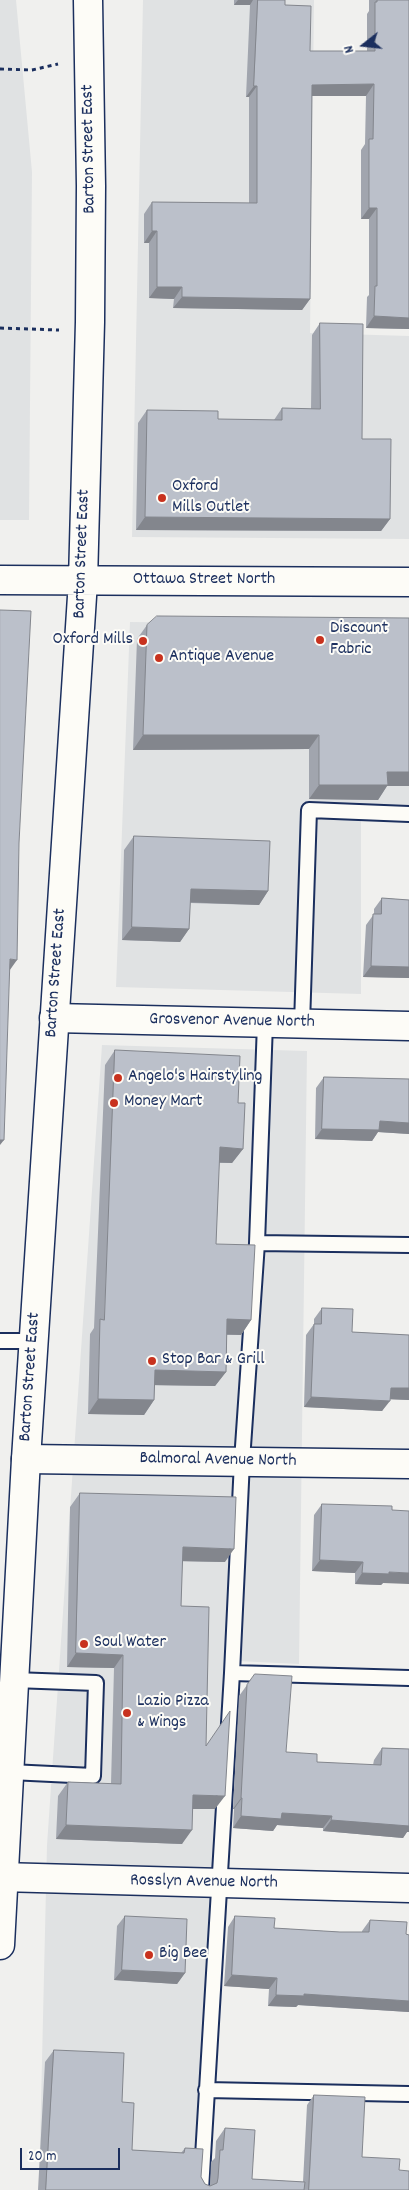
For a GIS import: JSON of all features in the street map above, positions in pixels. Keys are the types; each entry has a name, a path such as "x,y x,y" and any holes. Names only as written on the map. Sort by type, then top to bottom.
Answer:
{"main road":[{"name":"Barton Street East","path":"0,1945 2,1877 10,1772 26,1459 83,581 90,331 91,186 88,0"},
{"name":"Ottawa Street North","path":"0,580 409,582"},
{"name":"Grosvenor Avenue North","path":"54,1018 409,1026"},
{"name":"Balmoral Avenue North","path":"26,1459 409,1464"},
{"name":"Rosslyn Avenue North","path":"2,1877 409,1888"}],"lane":[{"path":"302,1024 309,810 409,814"},
{"path":"201,2190 232,1673 242,1462 257,1243 265,1023"},
{"path":"257,1243 409,1245"},
{"path":"0,1341 34,1341"},
{"path":"232,1673 409,1678"},
{"path":"10,1772 92,1776 96,1684 14,1680"},
{"path":"206,2090 409,2094"}],"path":[{"path":"0,69 32,70 88,58"},
{"path":"0,328 90,331"}],"shaded area":[{"path":"0,0 16,0 32,172 29,520 0,520"},
{"path":"143,0 314,0 310,333 409,336 409,539 132,537"},
{"path":"130,622 409,625 409,814 361,814 361,994 116,987"},
{"path":"102,1045 307,1051 299,1664 237,1661 198,2190 39,2190 47,1845"}],"building":[{"path":"258,0 285,0 285,5 311,6 310,51 375,51 375,2 377,0 409,0 409,318 374,316 375,286 377,286 377,208 369,208 369,139 373,139 374,84 312,85 310,299 182,297 182,287 157,287 157,231 152,231 152,202 257,203 257,86 254,86"},
{"path":"320,323 363,324 362,439 391,439 390,519 145,517 147,410 218,411 218,419 282,420 282,408 320,409"},
{"path":"0,610 31,611 19,843 17,960 10,959 4,1140 0,1140"},
{"path":"157,616 409,618 409,772 387,772 388,785 319,785 319,735 143,735 147,625"},
{"path":"134,836 270,841 268,891 191,889 189,929 132,927"},
{"path":"382,898 409,900 409,967 371,966 373,914 381,914"},
{"path":"115,1050 240,1056 238,1103 245,1103 243,1149 220,1147 216,1244 255,1245 251,1320 227,1319 226,1372 155,1370 154,1400 98,1399 100,1319 104,1320"},
{"path":"324,1077 409,1079 409,1123 380,1121 379,1130 322,1129"},
{"path":"322,1308 353,1309 352,1332 409,1335 409,1388 391,1388 390,1401 311,1397 314,1324 321,1324"},
{"path":"80,1493 236,1497 234,1549 183,1547 181,1606 209,1607 206,1746 230,1711 225,1796 193,1795 192,1830 66,1825 68,1782 121,1784 123,1655 76,1653"},
{"path":"322,1504 392,1506 392,1510 409,1511 409,1573 362,1573 363,1562 320,1560"},
{"path":"255,1674 292,1676 286,1752 317,1754 317,1762 381,1765 382,1748 409,1749 409,1826 331,1820 332,1816 282,1813 281,1819 241,1816 247,1685"},
{"name":"Big Bee","path":"125,1916 187,1919 185,1973 122,1970"},
{"path":"235,1916 275,1918 274,1928 340,1932 369,1932 370,1920 407,1922 406,1934 409,1935 409,2001 304,1994 304,1996 276,1995 277,1978 232,1975"},
{"path":"54,2050 124,2053 122,2102 134,2103 132,2150 184,2153 185,2148 203,2149 201,2177 205,2184 210,2186 217,2183 220,2150 223,2150 225,2128 255,2130 252,2179 305,2182 304,2190 46,2190"},
{"path":"314,2095 365,2097 362,2157 400,2159 399,2170 409,2171 409,2190 309,2190"}],"place":[{"name":"Oxford Mills Outlet","path":"162,498"},
{"name":"Discount Fabric","path":"320,640"},
{"name":"Oxford Mills","path":"143,641"},
{"name":"Antique Avenue","path":"159,658"},
{"name":"Angelo's Hairstyling","path":"118,1078"},
{"name":"Money Mart","path":"114,1103"},
{"name":"Stop Bar & Grill","path":"152,1361"},
{"name":"Soul Water","path":"84,1644"},
{"name":"Lazio Pizza & Wings","path":"127,1713"},
{"name":"Big Bee","path":"149,1955"}]}
